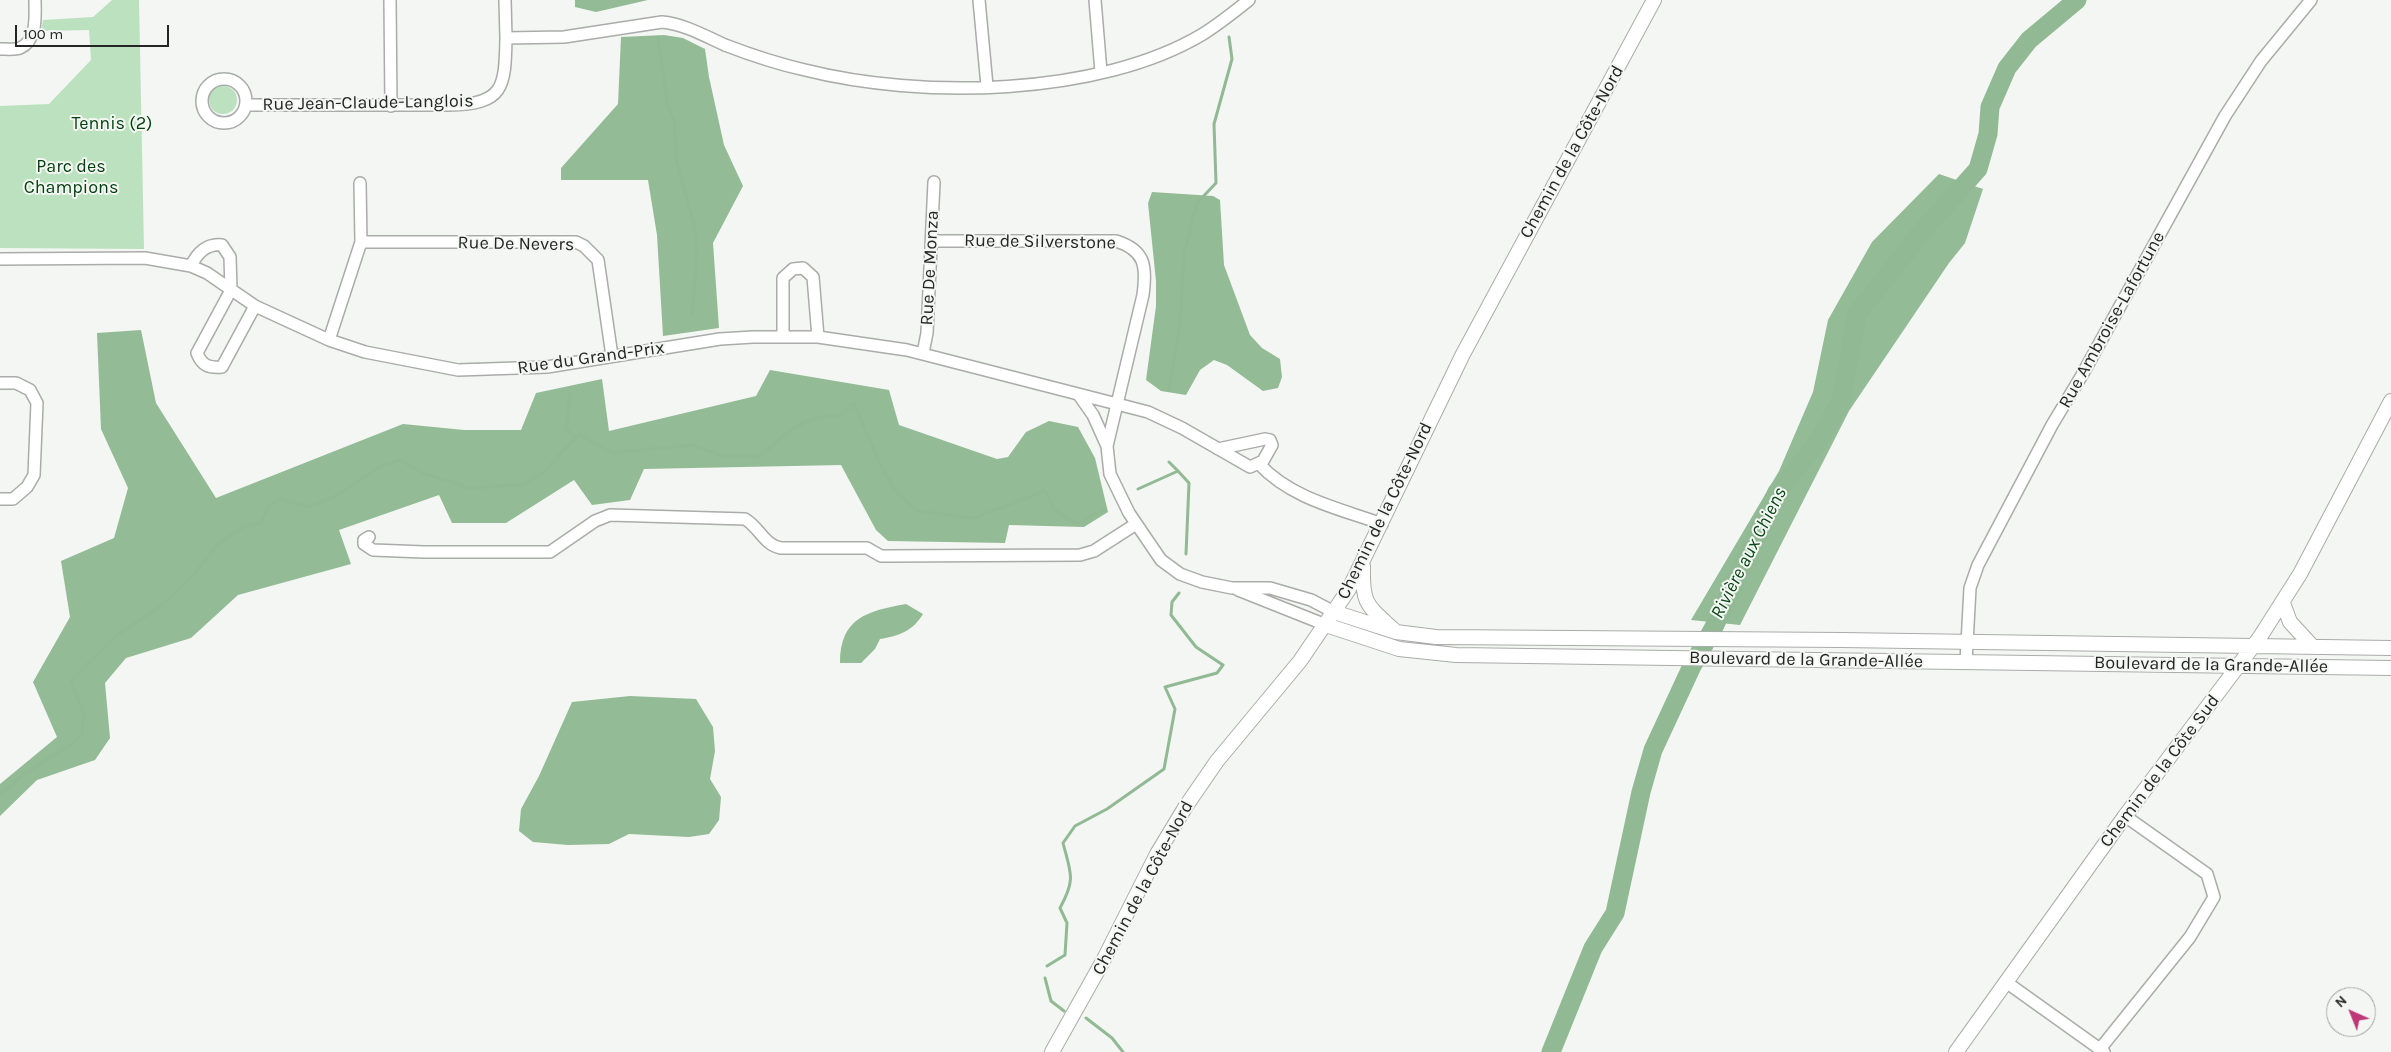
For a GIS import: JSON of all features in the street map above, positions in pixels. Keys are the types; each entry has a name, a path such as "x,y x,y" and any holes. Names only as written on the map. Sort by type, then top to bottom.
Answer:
{"street":[{"path":"0,49 20,48 30,40 35,26 35,0"},
{"path":"390,0 391,106"},
{"name":"Rue Jean-Claude-Langlois","path":"246,105 466,105 487,99 499,89 505,77 505,0"},
{"path":"979,0 987,86"},
{"path":"1095,0 1101,72"},
{"path":"506,38 564,37 645,23 670,23 752,55 837,78 897,85 987,86 1044,83 1101,72 1155,56 1181,46 1203,34 1248,0"},
{"name":"Chemin de la Côte-Nord","path":"1052,1052 1103,961 1166,837 1189,800 1216,761 1280,686 1326,625 1363,564 1412,455 1463,354 1654,0"},
{"name":"Rue Ambroise-Lafortune","path":"1966,662 1968,602 1972,578 2052,425 2082,376 2233,103 2274,44 2311,0"},
{"name":"Rue De Monza","path":"923,354 927,333 934,182"},
{"path":"329,340 361,242 360,183"},
{"name":"Rue de Silverstone","path":"932,241 1116,241 1136,250 1140,256 1145,280 1133,342 1116,404"},
{"name":"Rue De Nevers","path":"361,242 576,242 584,246 598,260 612,356"},
{"path":"191,266 196,257 208,246 222,245 230,256 231,290 197,353 200,362 211,368 222,367 255,306"},
{"name":"Rue du Grand-Prix","path":"0,259 145,258 191,266 207,273 255,306 329,340 365,352 458,370 537,368 720,339 783,336 818,337 923,354 1157,415 1246,466 1253,467 1259,464"},
{"path":"783,336 783,278 793,268 803,268 813,278 818,337"},
{"path":"0,383 16,383 30,390 37,403 34,475 27,487 13,499 0,499"},
{"path":"1078,395 1093,415 1107,446"},
{"name":"Chemin de la Côte Sud","path":"1956,1052 2125,816 2254,647 2283,602 2391,401"},
{"name":"Boulevard de la Grande-Allée","path":"1116,404 1107,446 1110,474 1122,501 1161,560 1175,571 1194,580 1232,588 1326,625 1388,646 1423,653 2391,668"},
{"path":"1218,449 1267,439 1271,442 1271,447 1259,464 1277,481 1293,492 1382,524"},
{"path":"369,537 364,540 364,544 373,550 550,552 595,521 610,515 738,517 751,522 770,545 781,548 867,548 887,556 1080,555 1094,550 1136,524"},
{"path":"1363,564 1365,600 1374,612 1396,632"},
{"name":"Boulevard de la Grande-Allée","path":"1232,588 1270,588 1311,600 1334,612 1396,632 1436,636 2391,648"},
{"path":"2283,602 2290,622 2313,647"},
{"path":"1703,658 1706,640"},
{"path":"2006,982 2102,1050 2190,937 2214,897 2207,874 2125,816"}],"green space":[{"name":"Parc des Champions","path":"112,0 139,0 144,249 0,248 0,106 49,104 91,60 89,30 41,31 43,20 93,17"},
{"path":"575,0 648,0 596,12 575,7"},
{"path":"664,35 683,38 705,49 709,77 724,145 743,186 713,243 719,328 663,336 657,235 648,180 561,180 561,168 618,104 621,37"},
{"path":"223,86 233,90 237,100 233,110 223,114 213,110 209,100 213,90"},
{"path":"1939,174 1983,189 1965,243 1949,263 1849,411 1740,625 1691,620 1779,471 1813,392 1828,320 1872,242"},
{"path":"1152,192 1213,196 1220,200 1224,265 1250,335 1262,348 1280,359 1282,377 1278,388 1263,391 1227,365 1214,360 1200,370 1186,395 1161,391 1146,380 1156,306 1156,281 1148,203"},
{"path":"141,330 156,403 216,498 403,424 464,430 521,430 536,393 602,379 609,431 756,396 770,370 889,390 899,425 997,459 1008,457 1026,432 1049,421 1078,427 1095,458 1108,512 1084,527 1009,525 1005,543 888,541 876,530 841,465 644,469 630,500 592,505 574,480 506,523 452,523 439,495 339,530 351,564 238,595 191,638 126,658 105,683 110,738 95,760 37,780 0,816 0,784 57,737 33,682 70,617 61,561 114,538 128,488 101,429 97,333"},
{"path":"906,604 923,614 915,625 905,632 880,639 875,649 861,663 840,663 841,648 845,636 858,619 879,610"},
{"path":"630,696 696,699 713,727 715,751 710,779 721,797 719,820 709,834 689,837 629,834 609,844 568,845 533,842 519,831 521,809 539,776 572,702"}],"waterway":[{"name":"Rivière aux Chiens","path":"1551,1052 1593,948 1615,913 1641,792 1653,750 1692,666 1713,629 1777,492 1815,446 1841,402 1857,314 1920,234 1978,169 1988,134 1990,107 2007,68 2029,40 2077,0"},
{"path":"658,37 668,107 675,122 676,159 695,229 697,255 692,315"},
{"path":"1169,390 1180,324 1184,254 1197,203 1216,183 1214,124 1232,59 1229,37"},
{"path":"570,393 566,430 576,437"},
{"path":"0,795 24,774 72,744 82,734 84,715 71,680 117,635 163,604 192,577 217,545 244,526 261,523 269,505 281,499 307,507 334,497 381,466 400,460 423,473 470,488 525,484 545,471 579,434 612,453 692,445 720,455 759,457 786,434 804,422 839,416 854,403 880,464 896,492 917,511 974,518 1045,491 1054,509 1076,524 1105,509"},
{"path":"1169,462 1178,471"},
{"path":"1138,489 1178,471 1189,483 1186,554"},
{"path":"1047,966 1065,955 1067,923 1060,908 1070,883 1070,870 1063,843 1075,826 1107,809 1164,769 1175,709 1165,687 1217,673 1223,665 1196,647 1171,615 1172,602 1179,593"},
{"path":"1045,978 1051,1001 1064,1011"},
{"path":"1086,1018 1112,1038 1123,1052"}],"park label":[{"name":"Tennis (2)","path":"112,124"}]}
